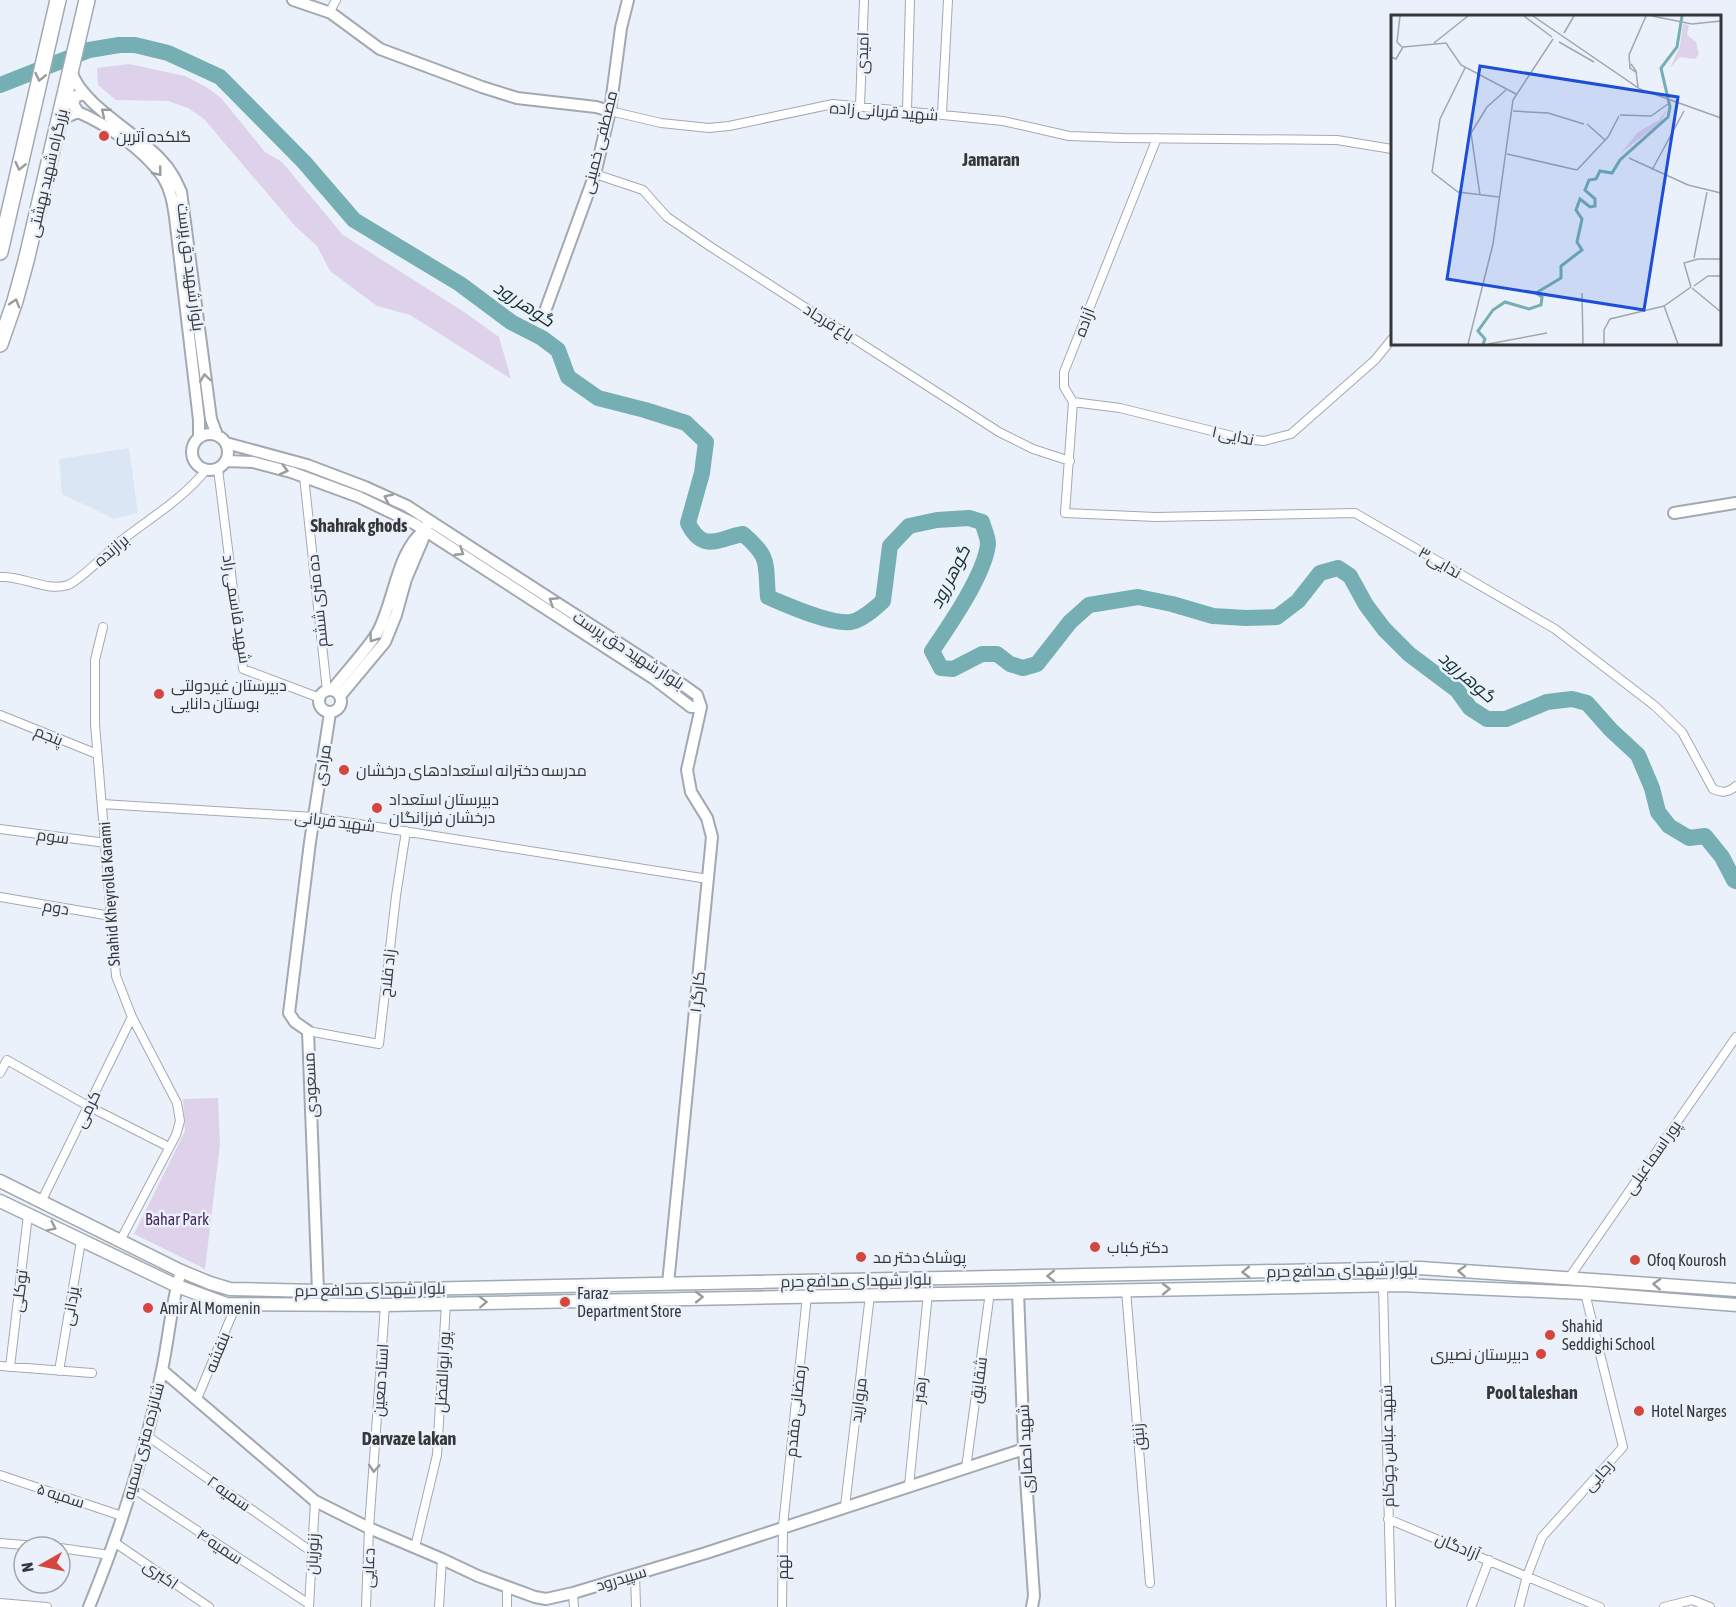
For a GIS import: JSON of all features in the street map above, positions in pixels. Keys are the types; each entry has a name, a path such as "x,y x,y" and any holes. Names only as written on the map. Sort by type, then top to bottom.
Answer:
{"highway":[{"name":"بزرگراه شهید بهشتی","path":"0,252 44,51 58,0"},
{"name":"بزرگراه شهید بهشتی","path":"0,344 22,278 87,0"}],"main road":[{"name":"بلوار شهدای مدافع حرم","path":"0,1181 181,1271 230,1289 318,1291 1420,1268 1736,1290"},
{"name":"بلوار شهدای مدافع حرم","path":"0,1201 177,1286 226,1304 236,1305 385,1305 1383,1285 1585,1293 1736,1305"}],"street":[{"name":"شهید قربانی زاده","path":"293,0 329,13 380,49 475,84 517,98 610,111 661,123 709,128 833,104 1003,121 1069,136 1337,140 1391,149"},
{"path":"329,13 336,0"},
{"name":"مصطفی خمینی","path":"544,314 595,174 610,111 621,28 628,0"},
{"name":"امیدی","path":"860,106 864,0"},
{"path":"907,110 910,0"},
{"path":"942,114 948,0"},
{"name":"بلوار شهید حق پرست","path":"71,70 82,91 154,153 176,179 181,192 199,437"},
{"path":"59,120 78,112 73,104 76,96 82,91"},
{"name":"بلوار شهید حق پرست","path":"78,112 89,117 138,151 163,177 171,193 211,419 217,435"},
{"name":"آزاده","path":"1065,513 1073,402 1064,387 1064,372 1157,138"},
{"name":"باغ فرجاد","path":"595,174 643,190 667,217 711,247 999,432 1033,448 1070,461"},
{"name":"ندایی ۱","path":"1073,402 1120,408 1244,439 1264,441 1291,434 1375,360 1391,340"},
{"path":"217,435 226,443 228,455 226,461 218,469 200,468 192,459 192,447 199,437 217,435"},
{"name":"بلوار شهید حق پرست","path":"226,443 307,465 396,501 428,525 576,622 691,707 701,707"},
{"name":"بلوار شهید حق پرست","path":"226,461 253,462 304,476 428,525"},
{"name":"شهید قاسمی راد","path":"218,469 243,669 330,694"},
{"name":"برازنده","path":"0,577 43,585 69,585 198,480 206,470"},
{"name":"ده متری ششم","path":"304,476 330,694"},
{"path":"337,489 341,478"},
{"path":"1674,513 1736,503"},
{"name":"ندایی۳","path":"1065,513 1156,517 1355,513 1555,629 1654,706 1682,732 1713,789 1721,792 1731,790 1736,786"},
{"path":"330,694 342,702 339,709 330,713 320,705 330,694 385,642 401,577 418,535 428,525"},
{"name":"Shahid Kheyrolla Karami","path":"103,627 94,660 97,754 116,976 132,1017 177,1103 180,1121 120,1241"},
{"name":"کارگر ۱","path":"668,1284 712,837 707,818 691,792 687,770 701,707"},
{"name":"مرادی","path":"314,817 330,713"},
{"name":"پنجم","path":"0,715 97,754"},
{"name":"شهید قربانی","path":"102,804 314,817 708,879"},
{"name":"مسعودی","path":"314,817 289,1014 295,1022 308,1031 318,1291"},
{"name":"سوم","path":"0,829 106,843"},
{"name":"زاد فلاح","path":"308,1031 379,1044 406,831"},
{"name":"دوم","path":"0,897 111,916"},
{"name":"کرمی","path":"41,1202 132,1017"},
{"name":"پور اسماعیلی","path":"1569,1278 1736,1037"},
{"path":"0,1073 7,1060 88,1106 169,1147"},
{"name":"توکلی","path":"10,1366 28,1215"},
{"name":"یزدانی","path":"59,1371 81,1241"},
{"name":"شانزده متری سمیه","path":"89,1607 110,1555 146,1435 162,1370 181,1271"},
{"path":"960,1278 960,1293"},
{"name":"شهید عباس چوکام","path":"1383,1285 1391,1607"},
{"path":"1686,1301 1687,1286"},
{"name":"زنبق","path":"1126,1290 1150,1583"},
{"path":"174,1299 189,1291"},
{"name":"شقایق","path":"966,1468 990,1292"},
{"name":"شهید احصاری","path":"1018,1292 1024,1449 1035,1596 1032,1607"},
{"name":"رهبر","path":"909,1486 928,1293"},
{"name":"رجایی","path":"1527,1576 1542,1537 1623,1447 1585,1293"},
{"name":"مروارید","path":"845,1506 870,1294"},
{"name":"رمضانی مقدم","path":"783,1526 807,1296"},
{"name":"پور ابوالفضل","path":"415,1547 437,1455 446,1303"},
{"name":"بنفشه","path":"197,1400 236,1305"},
{"name":"استاد معین","path":"369,1528 385,1305"},
{"path":"0,1366 92,1373"},
{"name":"سپیدرود","path":"162,1370 315,1501 369,1528 477,1576 546,1599 706,1553 1024,1449"},
{"name":"سمیه ۲","path":"146,1435 312,1552"},
{"name":"سمیه ۵","path":"0,1475 122,1516"},
{"name":"سمیه ۴","path":"131,1487 309,1606"},
{"name":"زنوزیان","path":"309,1606 315,1501"},
{"name":"آزادگان","path":"1388,1519 1600,1607"},
{"name":"نهم","path":"782,1607 783,1526"},
{"name":"دعایی","path":"366,1607 369,1528"},
{"name":"اکبری","path":"114,1542 209,1607"},
{"path":"72,1550 110,1555"},
{"path":"439,1607 442,1559"},
{"path":"1472,1607 1489,1560"},
{"path":"635,1574 636,1607"},
{"path":"1519,1607 1527,1576"},
{"path":"507,1587 507,1607"},
{"path":"573,1593 574,1607"},
{"path":"1665,1607 1692,1600 1710,1607"},
{"path":"0,1603 47,1607"}],"shaded area":[{"path":"129,448 138,513 114,519 62,494 59,459"}],"green space":[{"path":"129,64 185,76 221,98 265,152 282,162 343,235 499,337 511,379 410,315 377,306 330,271 317,246 295,226 204,119 188,108 168,101 116,100 98,85 97,68"},
{"name":"Bahar Park","path":"218,1098 220,1145 205,1269 134,1234 185,1131 183,1099"}],"waterway":[{"name":"گوهر رود","path":"0,85 89,50 119,45 135,45 168,53 220,77 304,162 354,220 460,284 511,322 542,338 558,350 568,377 598,398 686,423 706,442 702,473 688,523 694,533 706,541 712,542 743,534 752,542 765,562 768,597 821,618 842,622 855,621 868,614 883,601 890,546 909,526 937,520 969,518 982,522 988,541 985,556 965,599 932,651 941,668 953,669 982,654 997,654 1010,664 1023,668 1037,664 1070,622 1089,605 1138,597 1213,616 1277,617 1298,601 1320,573 1338,568 1350,576 1366,605 1384,629 1409,654 1457,690 1470,708 1487,719 1506,719 1547,702 1572,699 1587,703 1638,755 1652,788 1658,812 1669,826 1689,838 1705,836 1722,857 1736,881"}],"place":[{"name":"گلکده آترین","path":"104,136"},
{"name":"دبیرستان غیردولتی بوستان دانایی","path":"159,694"},
{"name":"مدرسه دخترانه استعدادهای درخشان","path":"344,770"},
{"name":"دبیرستان استعداد درخشان فرزانگان","path":"377,808"},
{"name":"دکتر کباب","path":"1095,1247"},
{"name":"پوشاک دختر مد","path":"861,1257"},
{"name":"Ofoq Kourosh","path":"1635,1260"},
{"name":"Faraz Department Store","path":"565,1302"},
{"name":"Amir Al Momenin","path":"148,1308"},
{"name":"Shahid Seddighi School","path":"1550,1335"},
{"name":"دبیرستان نصیری","path":"1541,1354"},
{"name":"Hotel Narges","path":"1639,1411"}],"district":[{"name":"Jamaran","path":"991,160"},
{"name":"Shahrak ghods","path":"359,526"},
{"name":"Pool taleshan","path":"1532,1393"},
{"name":"Darvaze lakan","path":"409,1439"}]}
